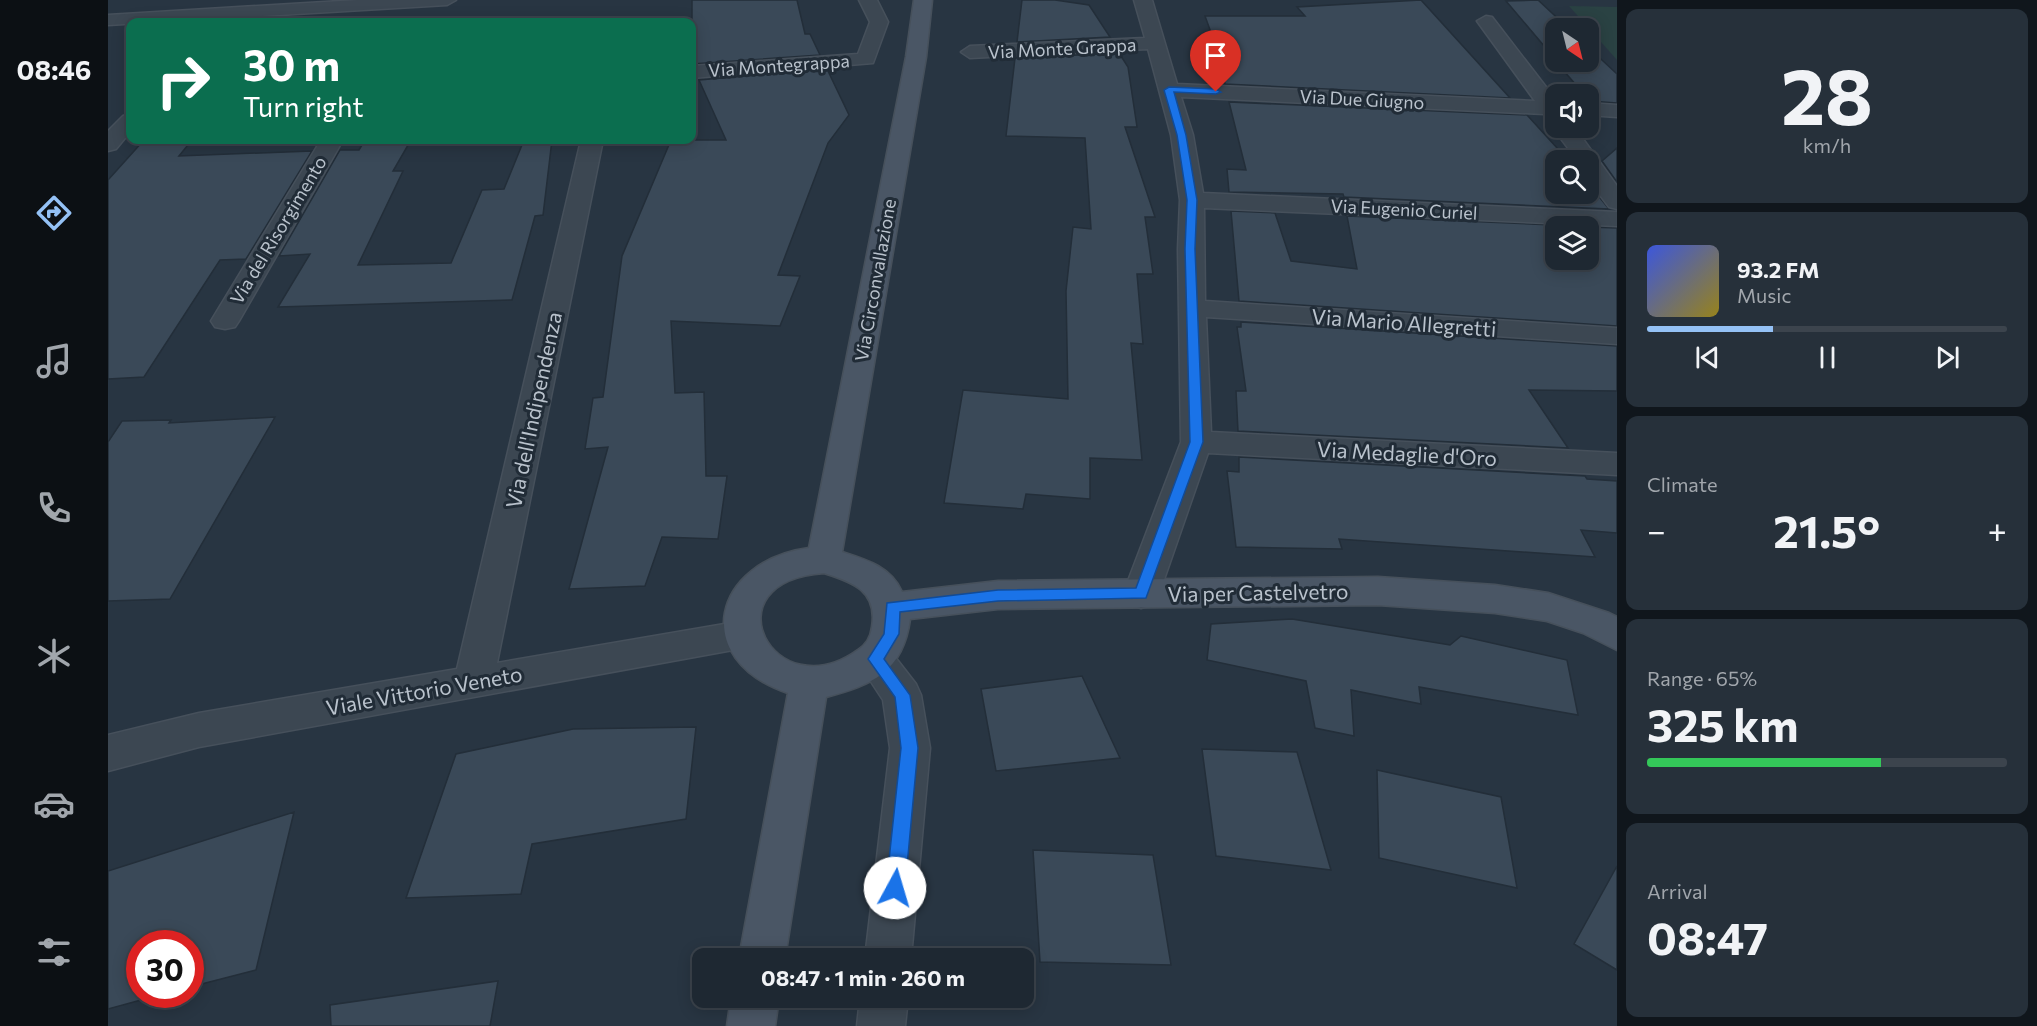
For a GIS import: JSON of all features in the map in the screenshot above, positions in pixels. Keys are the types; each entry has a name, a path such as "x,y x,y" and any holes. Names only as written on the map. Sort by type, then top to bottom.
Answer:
{"main road":[{"name":"Via Circonvallazione","path":"825,560 916,57 924,0"},
{"path":"825,560 840,562 868,574 879,584 892,607 891,634 885,647 875,659 846,677 809,682 790,678 759,662 742,636 740,621 743,607 760,582 790,565 825,560"},
{"name":"Via per Castelvetro","path":"892,607 998,595 1378,591 1495,599 1548,607 1596,624 1617,635"},
{"path":"764,948 809,682"},
{"path":"751,1026 754,1008"}],"street":[{"path":"142,18 447,0"},
{"name":"Via Montegrappa","path":"696,72 866,59 879,22 868,0"},
{"path":"1141,594 1196,442 1192,200 1182,135 1143,0"},
{"path":"108,20 126,19"},
{"path":"1486,21 1545,98"},
{"name":"Via Monte Grappa","path":"970,52 1154,43"},
{"name":"Via Due Giugno","path":"1169,90 1545,110"},
{"path":"108,111 126,109"},
{"path":"1599,110 1617,111"},
{"path":"108,144 126,124"},
{"name":"Via del Risorgimento","path":"225,321 330,144"},
{"name":"Via dell'Indipendenza","path":"474,680 591,144"},
{"path":"1599,177 1617,202"},
{"name":"Via Eugenio Curiel","path":"1192,200 1617,219"},
{"name":"Via Mario Allegretti","path":"1192,308 1617,336"},
{"name":"Via Medaglie d'Oro","path":"1196,442 1617,464"},
{"name":"Viale Vittorio Veneto","path":"108,753 199,730 474,680 742,636"},
{"path":"875,659 902,695 910,748 889,948"},
{"path":"881,1026 883,1008"}],"green space":[{"path":"1569,6 1617,7 1617,60 1599,40 1599,18 1580,18"}],"building":[{"path":"692,0 797,0 805,34 810,34 820,55 696,64 696,18 692,18"},
{"path":"1022,0 1055,0 1089,5 1110,37 1017,42"},
{"path":"1421,0 1510,98 1225,84 1222,72 1214,71 1217,49 1205,16 1305,16 1297,7"},
{"path":"1538,0 1557,18 1545,18 1545,47 1506,1"},
{"path":"1119,53 1128,67 1137,127 1125,127 1155,217 1145,217 1153,274 1137,274 1143,344 1131,343 1142,460 1090,458 1090,499 1026,494 1023,509 944,503 963,390 1068,399 1066,291 1073,227 1091,229 1085,138 1006,136 1015,58"},
{"path":"1599,57 1617,74 1617,103 1599,102 1599,84 1575,84 1565,72 1599,72"},
{"path":"827,69 849,115 828,143 778,275 800,276 780,326 671,321 675,393 704,392 706,476 727,476 718,539 662,537 645,586 569,589 608,447 585,449 593,398 603,397 622,256 669,144 696,144 696,140 726,140 699,80"},
{"path":"1229,102 1527,115 1545,135 1545,138 1548,138 1559,150 1545,150 1545,204 1599,204 1599,197 1609,209 1344,197 1343,194 1229,192 1227,169 1246,170"},
{"path":"140,144 189,144 179,156 312,151 246,259 220,260 144,377 108,379 108,180"},
{"path":"363,144 409,144 393,171 403,171 358,265 451,263 482,190 504,189 522,144 552,144 543,215 535,216 512,300 278,307 310,254 279,256 340,150 359,150"},
{"path":"1617,148 1617,182 1602,161"},
{"path":"1231,211 1275,213 1291,261 1357,269 1347,216 1545,225 1545,270 1599,270 1599,227 1617,228 1617,326 1239,301"},
{"path":"1241,322 1617,346 1617,391 1529,390 1568,448 1238,431 1236,391 1246,391 1237,327 1241,327"},
{"path":"275,417 170,599 108,601 108,442 122,421 171,420 169,423"},
{"path":"1239,457 1585,476 1587,479 1617,481 1617,533 1581,530 1595,557 1339,539 1342,549 1236,547 1227,471 1239,472"},
{"path":"1292,619 1450,645 1461,636 1567,660 1578,715 1419,687 1421,704 1351,690 1354,736 1315,728 1306,681 1207,660 1211,624"},
{"path":"1082,676 1120,758 996,771 981,689"},
{"path":"696,727 686,819 532,844 521,894 406,898 456,754 573,729"},
{"path":"1202,749 1297,752 1331,870 1216,856"},
{"path":"1377,770 1501,797 1517,888 1379,858"},
{"path":"294,812 256,970 204,983 204,930 126,930 126,1004 108,1009 108,871"},
{"path":"1033,850 1153,855 1171,965 1040,962"},
{"path":"1617,866 1617,970 1574,944"},
{"path":"498,981 490,1026 331,1026 330,1005"}],"route":[{"path":"895,888 910,748 902,695 875,659 885,647 891,634 894,620 892,607 998,595 1141,594 1196,442 1190,249 1192,200 1182,135 1169,90 1216,92"}]}
